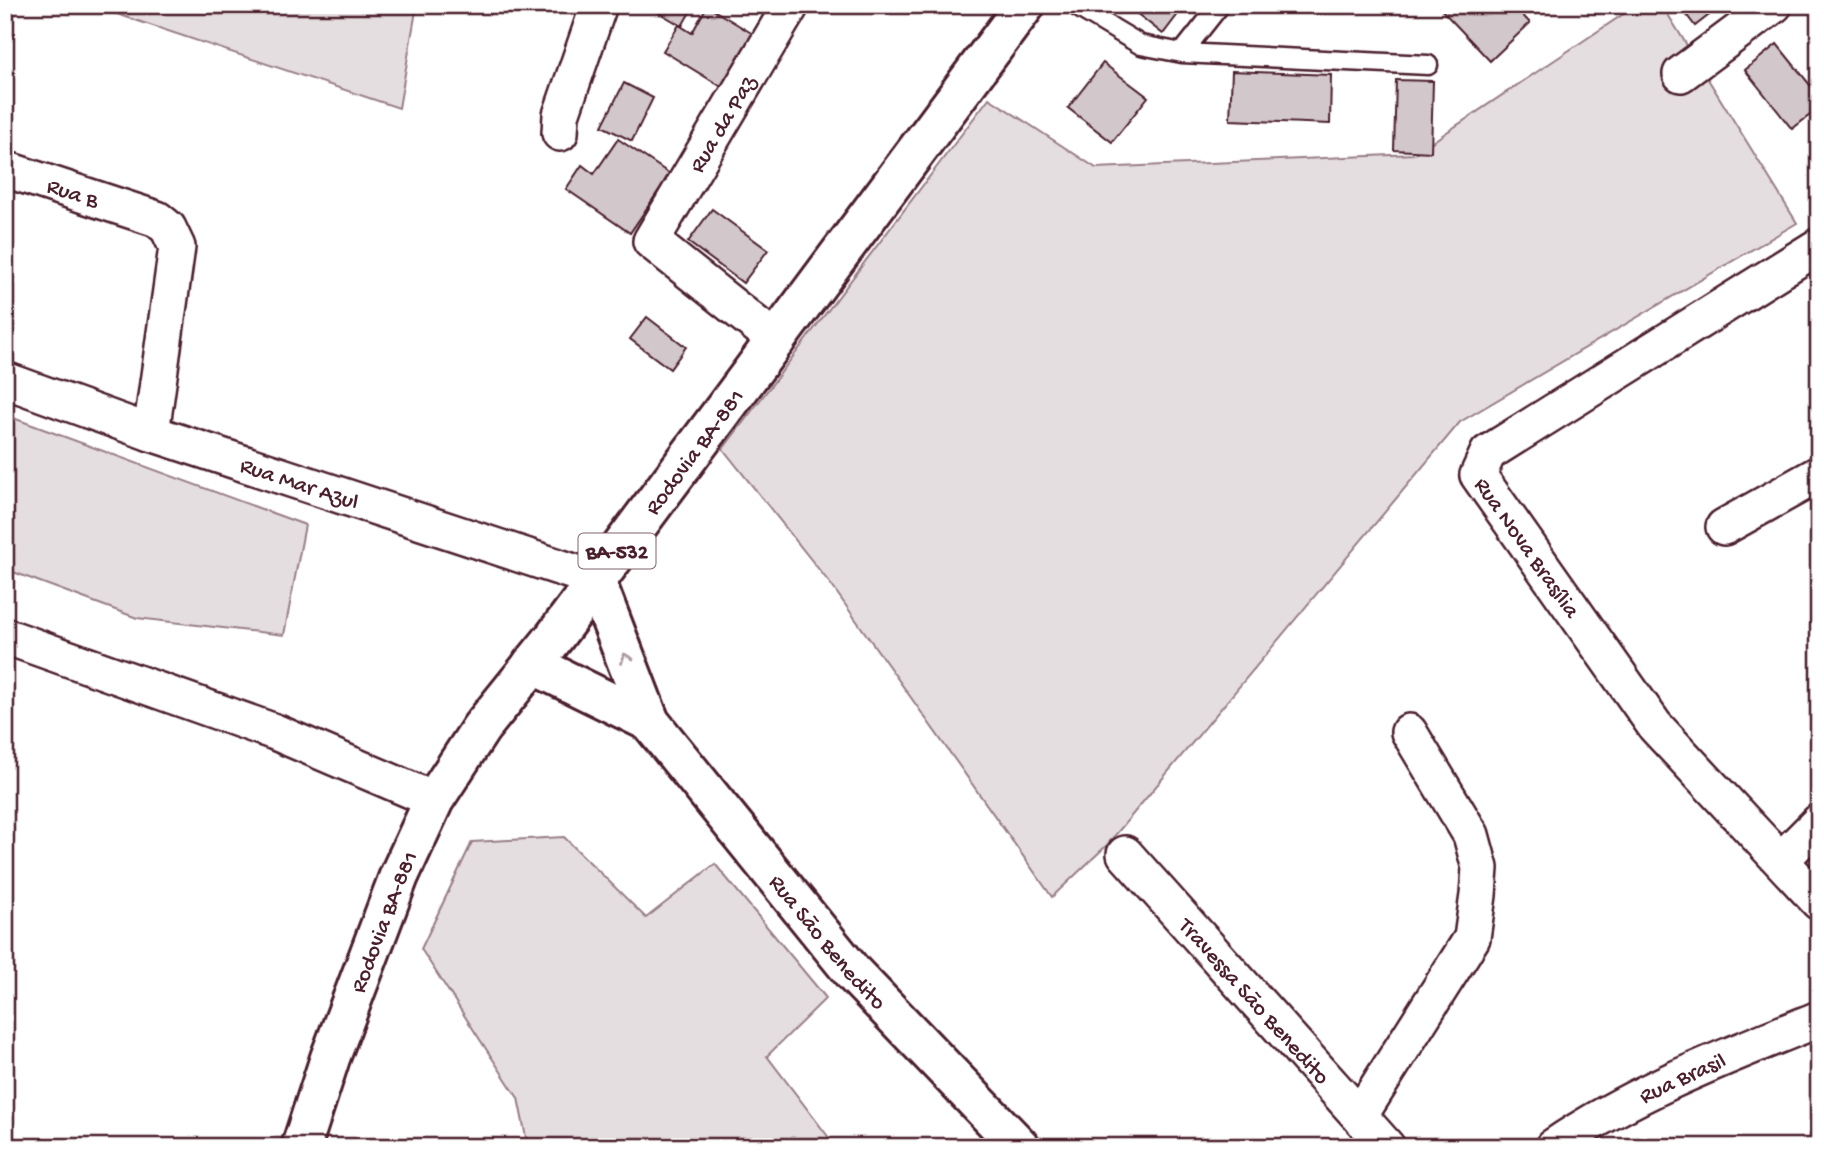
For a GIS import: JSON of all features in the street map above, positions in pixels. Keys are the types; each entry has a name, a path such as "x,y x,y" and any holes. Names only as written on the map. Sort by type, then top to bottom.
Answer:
{"main road":[{"name":"Rodovia BA-881","path":"301,1147 330,1058 390,899 434,800 481,728 777,341 1024,5"},
{"name":"Rua São Benedito","path":"595,579 650,722 853,973 1020,1147"},
{"name":"Rua São Benedito","path":"532,664 650,722"}],"street":[{"path":"560,133 561,115 598,5"},
{"name":"Rua da Paz","path":"777,341 651,241 791,5"},
{"path":"1681,75 1774,5"},
{"name":"Rua B","path":"5,169 140,212 168,228 177,247 151,433"},
{"name":"Rua Nova Brasília","path":"1819,246 1488,453 1478,475 1655,726 1819,902"},
{"name":"Rua Mar Azul","path":"5,380 151,433 595,579"},
{"path":"1724,527 1819,474"},
{"path":"5,636 275,732 434,800"},
{"path":"1360,1115 1472,938 1480,868 1471,835 1409,732"},
{"path":"1781,860 1819,822"},
{"name":"Travessa São Benedito","path":"1125,854 1387,1147"},
{"name":"Rua Brasil","path":"1553,1147 1587,1125 1681,1074 1819,1019"}],"lane":[{"path":"1074,5 1141,45 1182,54 1427,65"},
{"path":"1182,54 1220,5"}],"shaded area":[{"path":"90,5 417,5 399,108"},
{"path":"1637,5 1662,5 1797,223 1460,422 1107,845 1052,897 832,586 723,449 989,98 1096,168 1414,154"},
{"path":"5,415 305,525 284,635 137,618 5,569"},
{"path":"564,837 646,918 715,864 826,998 767,1056 836,1147 528,1147 518,1098 421,949 472,842"}],"building":[{"path":"652,5 694,5 682,26 651,8"},
{"path":"1126,5 1185,5 1163,34"},
{"path":"1437,5 1513,5 1530,23 1490,61"},
{"path":"1679,5 1722,5 1695,26"},
{"path":"707,6 753,34 722,87 663,51 679,25 692,33"},
{"path":"1777,44 1819,96 1819,108 1792,129 1745,70"},
{"path":"1103,63 1148,97 1112,142 1068,108"},
{"path":"1232,71 1331,75 1330,124 1230,120"},
{"path":"1396,80 1433,81 1431,152 1394,150"},
{"path":"624,83 653,98 632,141 602,126"},
{"path":"618,139 670,174 630,233 566,189 582,165 594,174"},
{"path":"712,209 768,250 743,283 688,242"},
{"path":"647,317 686,347 670,369 630,339"}]}
